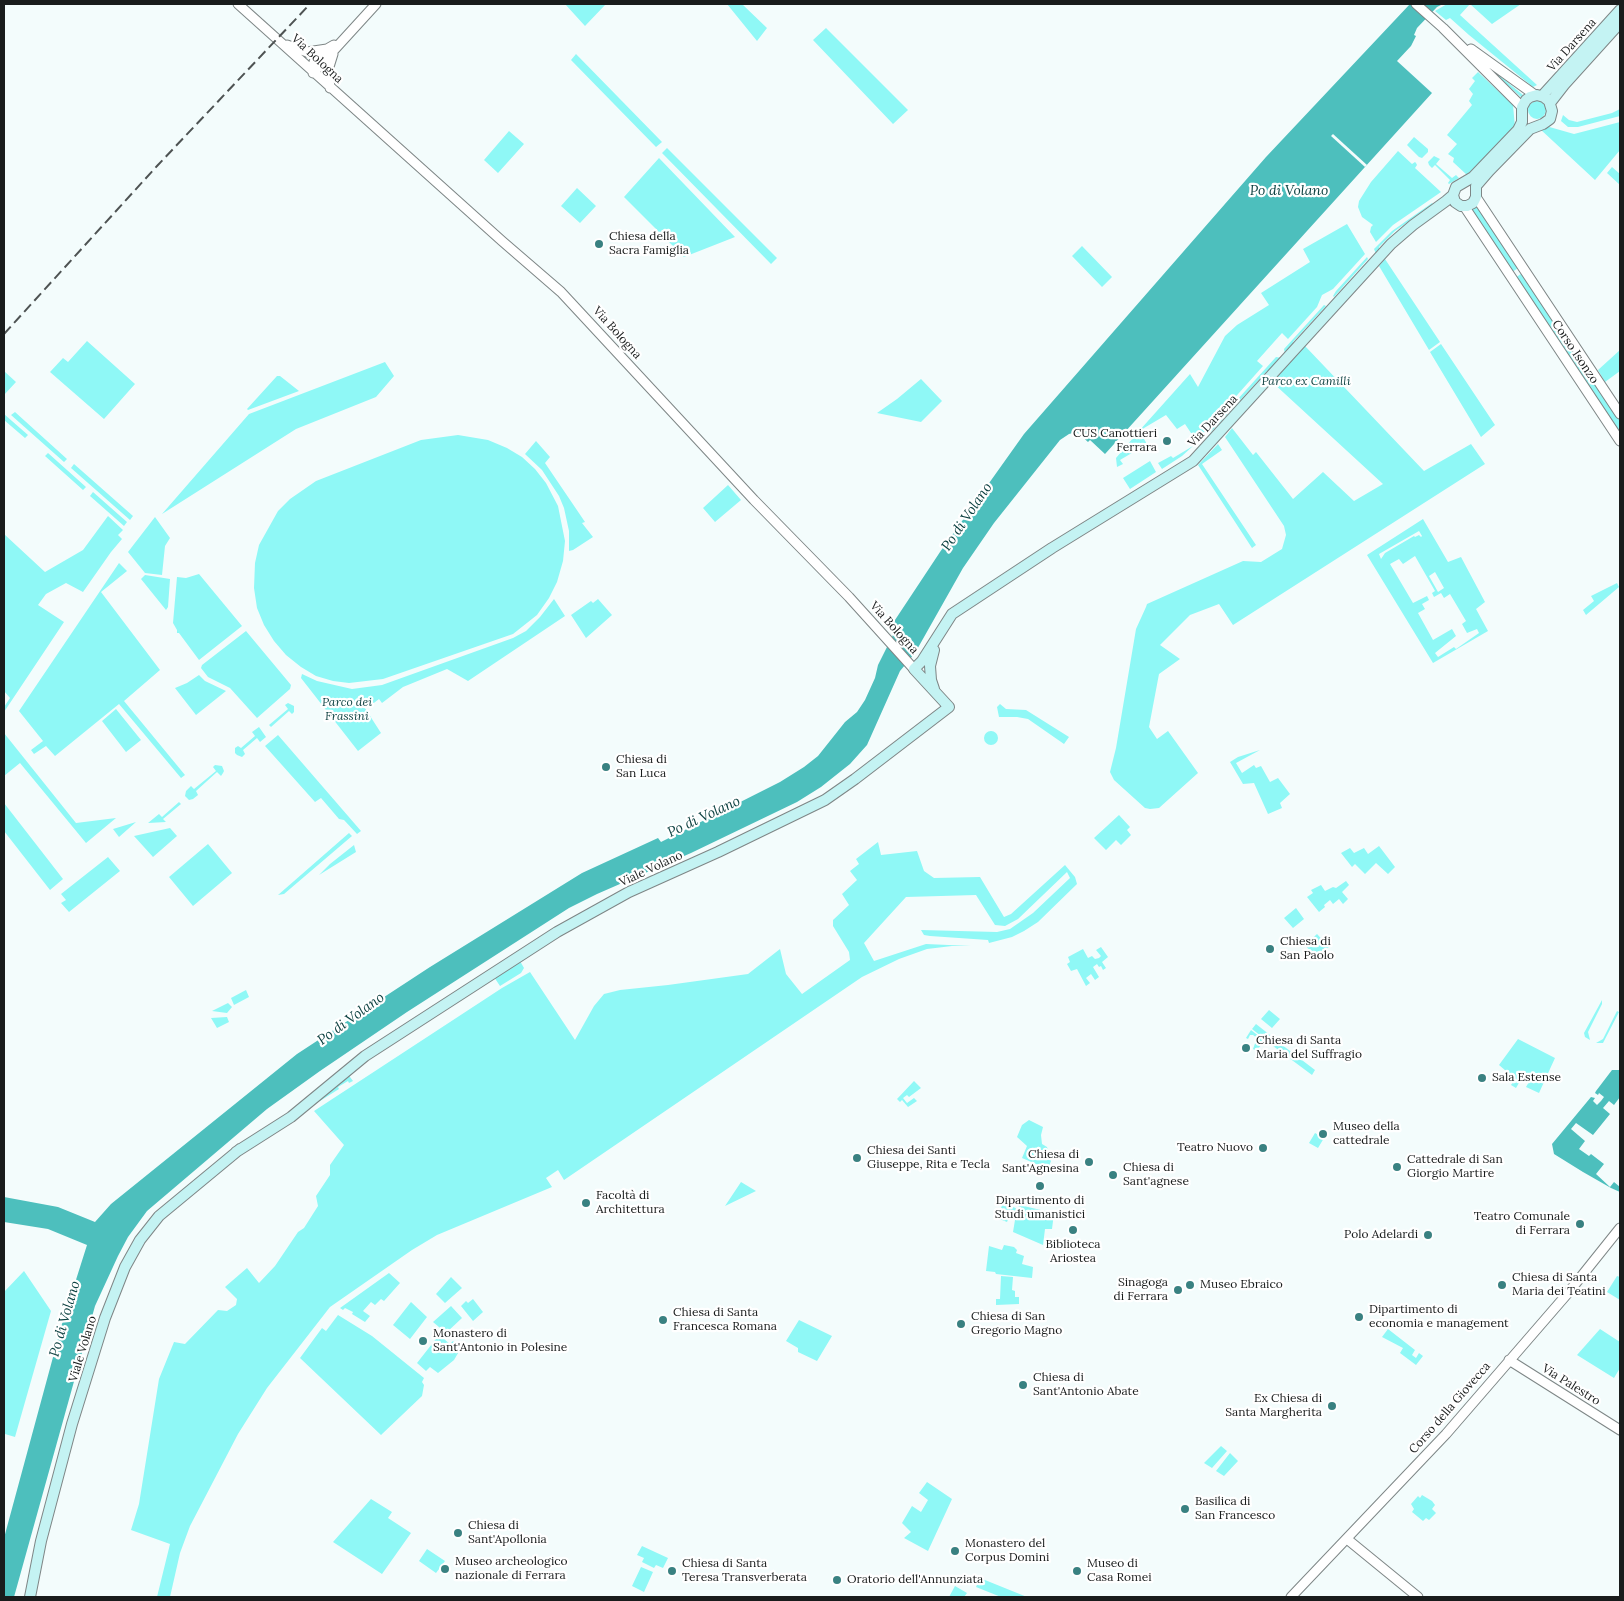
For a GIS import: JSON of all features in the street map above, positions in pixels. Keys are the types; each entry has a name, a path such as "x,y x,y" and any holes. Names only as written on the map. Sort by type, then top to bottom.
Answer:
{"main road":[{"name":"Via Darsena","path":"911,666 922,661 952,614 957,610 1062,541 1193,461 1391,244 1413,225 1441,206 1453,195 1456,187 1473,177 1518,130 1528,98 1539,96 1620,10"},
{"name":"Via Darsena","path":"1441,206 1470,205 1489,171 1526,132 1550,119 1552,111 1550,103 1620,23"},
{"path":"1539,96 1550,103"},
{"path":"1523,111 1527,122 1536,126"},
{"path":"1461,184 1469,184 1475,194"},
{"path":"1453,195 1454,199 1461,205"},
{"name":"Via Darsena","path":"934,690 930,680 930,666 943,628"},
{"name":"Via Bologna","path":"911,666 949,707"},
{"name":"Viale Volano","path":"30,1597 38,1554 70,1433 106,1318 125,1267 140,1240 159,1216 236,1152 342,1069 583,916 629,892 825,800 949,707"}],"street":[{"name":"Via Bologna","path":"238,4 313,73 561,292 911,666"},
{"path":"313,73 376,4"},
{"path":"1416,4 1443,28 1523,111"},
{"path":"1443,28 1539,96"},
{"path":"282,43 307,52 327,49 341,42"},
{"path":"330,88 328,65 341,42"},
{"path":"313,73 314,62 327,49"},
{"name":"Corso Isonzo","path":"1475,194 1620,414"},
{"name":"Corso Isonzo","path":"1461,205 1620,441"},
{"path":"1510,276 1523,268"},
{"name":"Corso della Giovecca","path":"1291,1597 1446,1434 1568,1293 1620,1228"},
{"name":"Via Palestro","path":"1509,1360 1620,1430"},
{"path":"1347,1539 1418,1597"}],"green space":[{"path":"565,4 606,4 585,26"},
{"path":"727,4 742,4 767,28 757,41"},
{"path":"1447,4 1470,4 1460,15 1537,85 1533,87 1450,18 1446,20 1435,11"},
{"path":"1470,4 1521,4 1492,24"},
{"path":"826,28 908,110 893,124 813,40"},
{"path":"1462,45 1523,95 1521,97"},
{"path":"576,54 662,142 656,147 571,60"},
{"path":"1478,72 1513,105 1515,127 1467,175 1453,162 1454,158 1448,154 1457,144 1447,135 1472,105 1469,101 1473,94 1469,89 1475,81 1472,78"},
{"path":"1537,101 1543,104 1546,110 1543,116 1537,119 1531,116 1528,110 1531,104"},
{"path":"1620,109 1620,116 1578,127 1568,127 1561,121 1563,115 1569,120 1577,122 1612,113"},
{"path":"1620,122 1620,150 1595,180 1540,129 1546,126 1574,134"},
{"path":"509,131 524,144 498,173 484,160"},
{"path":"1414,137 1428,149 1428,152 1422,158 1407,145"},
{"path":"667,148 777,258 771,264 662,153"},
{"path":"1398,151 1412,164 1415,162 1417,165 1415,168 1441,192 1393,225 1376,242 1370,232 1373,225 1362,217 1358,207 1359,201 1371,182"},
{"path":"1434,156 1440,159 1436,164 1452,178 1456,175 1459,178 1449,184 1450,180 1435,165 1432,168 1429,165 1428,162"},
{"path":"659,158 735,237 684,257 624,197"},
{"path":"1612,167 1620,174 1620,185 1607,173"},
{"path":"577,188 596,206 580,223 561,206"},
{"path":"1432,203 1395,231 1379,247 1379,251 1376,254 1374,249 1392,231"},
{"path":"1477,203 1520,267 1512,272 1469,208"},
{"path":"1347,224 1365,254 1333,289 1322,295 1317,307 1288,339 1282,333 1257,361 1263,366 1197,442 1185,424 1177,429 1166,415 1139,431 1190,374 1198,387 1225,336 1237,325 1269,305 1261,293 1310,262 1303,249"},
{"path":"1082,246 1112,277 1102,287 1072,256"},
{"path":"1367,257 1368,259 1334,297 1336,291"},
{"path":"1385,259 1440,342 1429,350 1379,266"},
{"path":"1522,273 1620,421 1620,437 1514,279"},
{"path":"1324,305 1326,306 1293,342 1294,344 1285,354 1284,349"},
{"path":"87,341 135,384 104,419 50,372 63,358 68,362"},
{"path":"1441,344 1495,425 1481,437 1430,352"},
{"name":"Parco ex Camilli","path":"1305,346 1424,471 1471,444 1485,464 1233,625 1219,604 1190,615 1160,645 1180,659 1159,674 1149,727 1157,739 1168,731 1198,773 1159,808 1145,808 1114,780 1110,772 1116,748 1136,629 1147,604 1243,561 1261,562 1282,549 1286,535 1284,526 1225,437 1232,428 1253,455 1256,452 1293,499 1323,472 1354,501 1383,484 1272,382"},
{"path":"1620,350 1620,371 1605,382 1598,370"},
{"path":"1276,357 1282,358 1269,372 1267,371 1211,432 1207,433"},
{"path":"385,362 394,376 376,397 296,429 162,514 249,414"},
{"path":"4,371 16,382 4,395"},
{"path":"277,376 280,376 299,391 248,410 247,409"},
{"path":"921,379 942,401 921,422 877,413 897,399"},
{"path":"15,412 67,459 64,462 11,415"},
{"path":"4,414 28,435 25,438 4,420"},
{"path":"1139,431 1147,444 1120,460 1123,464 1117,467 1116,458"},
{"path":"458,435 488,440 507,448 522,457 546,483 558,506 565,541 563,561 557,582 549,598 537,615 513,634 383,679 349,683 333,681 316,676 301,667 286,655 264,625 257,608 254,588 255,563 259,545 278,511 290,499 316,481 421,440"},
{"path":"536,441 550,457 545,463 585,522 582,523 593,537 573,550 569,551 569,531 564,508 559,496 542,470 525,454"},
{"path":"1218,444 1222,450 1202,464 1256,545 1252,548 1198,465"},
{"path":"1193,446 1162,469 1158,463 1171,456 1173,458"},
{"path":"48,453 86,487 83,490 45,456"},
{"path":"1150,461 1156,472 1130,489 1123,478"},
{"path":"74,464 133,516 130,520 71,468"},
{"path":"728,485 741,500 715,522 703,508"},
{"path":"93,492 127,522 124,526 90,496"},
{"path":"108,516 123,530 118,535 122,539 83,592 66,583 46,594 38,605 64,622 4,712 4,707 10,698 4,691 4,534 45,572 83,550"},
{"path":"155,517 170,538 165,546 162,575 145,573 128,552"},
{"path":"1423,519 1448,562 1461,557 1485,602 1476,609 1488,631 1433,663 1367,555","holes":["1419,531 1421,537 1419,535 1414,536 1385,553 1381,559 1379,554","1415,556 1435,591 1432,593 1434,597 1441,593 1444,598 1450,594 1466,621 1462,624 1467,633 1477,629 1479,633 1456,649 1454,647 1438,657 1435,653 1456,636 1452,629 1433,640 1418,613 1425,609 1422,604 1429,600 1427,596 1413,603 1390,564 1399,559 1403,564","1435,572 1444,588 1438,592 1429,576"]},
{"path":"119,563 127,571 101,592 160,670 124,701 185,775 181,778 119,704 55,756 46,746 34,754 31,750 43,741 19,711"},
{"path":"199,574 242,626 199,660 179,633 177,633 173,623 177,577 186,578"},
{"path":"145,575 170,579 168,607 166,610 141,579"},
{"path":"1617,583 1619,587 1586,615 1583,610 1594,601 1591,596"},
{"name":"Parco dei Frassini","path":"554,599 565,616 468,681 447,669 403,687 382,703 379,699 370,706 366,703 363,705 381,733 358,751 301,678 302,674 317,681 352,689 382,685 513,638 526,631"},
{"path":"598,599 612,615 586,638 571,615 591,601 593,603"},
{"path":"246,631 291,685 290,689 257,718 230,688 208,677 201,668 202,665"},
{"path":"199,675 205,681 226,691 196,715 175,688"},
{"path":"288,703 294,706 294,712 292,714 289,711 271,727 269,725 288,709 285,705"},
{"path":"1000,704 1006,709 1026,710 1069,737 1064,744 1028,719 999,717 997,707"},
{"path":"116,709 141,740 126,752 102,721"},
{"path":"259,727 266,737 260,742 257,738 243,750 245,754 242,757 237,755 235,748 238,746 241,748 255,736 252,732"},
{"path":"988,731 994,731 998,738 994,745 988,745 984,741 984,735"},
{"path":"4,733 76,823 116,818 86,843 20,763 4,776"},
{"path":"278,735 361,831 357,834 344,820 339,819 321,798 315,802 265,746"},
{"path":"1260,750 1236,763 1242,773 1254,765 1256,768 1261,766 1270,782 1278,778 1290,794 1280,803 1282,808 1268,814 1254,783 1243,784 1230,762 1238,757"},
{"path":"215,765 222,766 224,771 221,776 217,772 196,791 198,795 189,800 185,796 186,791 191,786 194,789 216,771 213,767"},
{"path":"179,802 181,804 163,819 166,822 148,823 159,814 162,817"},
{"path":"4,803 63,879 50,890 4,831"},
{"path":"1119,815 1130,827 1127,830 1131,835 1121,845 1116,840 1106,850 1094,838"},
{"path":"136,822 119,837 113,829"},
{"path":"170,828 177,836 153,857 134,836"},
{"path":"349,833 352,836 284,894 278,895"},
{"path":"878,842 881,855 917,851 924,871 934,878 980,877 1004,917 1011,914 1065,865 1075,877 1077,884 1038,922 1012,937 989,943 988,940 924,935 921,930 997,932 1010,929 1033,913 1070,878 1067,872 1018,919 1005,926 995,925 976,895 906,897 864,943 874,961 926,944 971,946 927,949 899,959 862,977 564,1180 558,1170 546,1178 552,1187 437,1235 412,1250 330,1307 267,1388 238,1434 190,1526 180,1553 170,1597 157,1597 170,1544 131,1530 139,1504 159,1379 174,1342 185,1344 218,1310 227,1311 236,1305 237,1299 225,1287 247,1268 259,1283 275,1266 318,1206 316,1196 330,1175 330,1165 344,1145 314,1111 502,988 530,972 575,1040 594,1006 604,994 620,990 748,974 780,949 786,974 802,994 850,960 849,952 833,926 833,920 849,905 842,894 857,880 850,871 859,864 856,859"},
{"path":"208,844 232,873 193,906 169,877"},
{"path":"354,845 356,852 319,875 330,864"},
{"path":"1379,846 1395,867 1388,874 1376,863 1365,874 1355,864 1352,867 1341,853 1350,848 1354,853 1364,848 1368,854"},
{"path":"108,857 120,871 69,912 61,903 66,900 61,894"},
{"path":"1346,881 1349,885 1342,892 1348,899 1343,904 1339,899 1333,904 1330,900 1319,912 1307,897 1313,893 1311,890 1321,885 1325,891 1333,887 1336,888"},
{"path":"1296,908 1304,919 1293,928 1284,918"},
{"path":"1317,934 1329,947 1316,958 1305,945"},
{"path":"1101,947 1108,957 1102,962 1106,968 1103,970 1097,964 1093,967 1099,977 1095,980 1091,974 1086,978 1090,983 1086,986 1077,969 1071,971 1067,964 1070,962 1068,957 1083,949 1088,958 1092,956 1095,959 1099,958 1101,956 1096,950"},
{"path":"520,961 524,968 521,973 500,986 494,977"},
{"path":"246,990 249,997 234,1005 231,998"},
{"path":"1602,1000 1602,1004 1588,1032 1590,1040 1585,1037 1584,1033"},
{"path":"228,1003 232,1007 227,1013 212,1011"},
{"path":"1269,1010 1280,1019 1272,1028 1261,1019"},
{"path":"1617,1011 1619,1012 1603,1043 1596,1043 1603,1039"},
{"path":"227,1017 229,1022 217,1028 211,1018"},
{"path":"1256,1024 1270,1035 1266,1040 1252,1029"},
{"path":"1251,1030 1265,1041 1256,1051 1253,1049 1257,1038 1250,1035 1248,1039 1246,1038"},
{"path":"1273,1038 1315,1070 1312,1075 1269,1043"},
{"path":"1518,1039 1555,1058 1539,1093 1526,1087 1530,1080 1523,1076 1516,1088 1511,1085 1514,1080 1510,1078 1507,1081 1502,1078 1506,1071 1499,1065"},
{"path":"347,1073 353,1081 349,1083 348,1081 338,1087 339,1089 304,1111"},
{"path":"914,1081 921,1088 909,1097 907,1095 903,1098 907,1103 914,1098 917,1101 908,1107 902,1100 900,1102 897,1099"},
{"path":"1029,1120 1043,1127 1041,1135 1042,1144 1047,1147 1051,1161 1048,1169 1022,1158 1027,1146 1017,1137 1022,1125"},
{"path":"1315,1133 1324,1138 1318,1148 1309,1143"},
{"path":"741,1182 756,1191 725,1206"},
{"path":"1003,1203 1018,1209 1019,1205 1054,1213 1052,1229 1045,1229 1043,1245 1013,1232 1015,1220 1009,1217 1007,1222 997,1218"},
{"path":"1004,1245 1014,1247 1017,1250 1016,1253 1024,1256 1022,1264 1033,1267 1032,1278 986,1271 989,1246 1002,1250"},
{"path":"24,1271 51,1311 15,1437 4,1435 4,1292"},
{"path":"389,1273 400,1283 384,1301 381,1299 375,1305 371,1302 363,1311 370,1316 365,1322 352,1314 353,1312 340,1308"},
{"path":"1001,1276 1013,1277 1012,1290 1015,1291 1015,1297 1019,1297 1019,1304 996,1305 996,1299 1000,1299"},
{"path":"1617,1276 1620,1277 1620,1300 1607,1292"},
{"path":"451,1277 462,1288 445,1303 436,1294"},
{"path":"473,1299 483,1312 473,1321 461,1306 466,1301 468,1303"},
{"path":"411,1302 427,1317 410,1339 393,1325"},
{"path":"451,1306 462,1318 446,1333 433,1322"},
{"path":"338,1315 372,1336 424,1378 422,1382 424,1385 422,1396 381,1435 300,1358 322,1328 326,1331"},
{"path":"799,1320 832,1336 817,1361 798,1352 798,1348 786,1341"},
{"path":"1388,1329 1415,1350 1412,1355 1416,1358 1419,1353 1423,1356 1416,1365 1400,1353 1403,1348 1382,1337"},
{"path":"1600,1329 1620,1342 1620,1368 1614,1378 1577,1355"},
{"path":"439,1335 450,1344 453,1341 461,1348 454,1360 438,1373 430,1367 426,1371 417,1363"},
{"path":"1221,1446 1227,1451 1212,1468 1204,1463"},
{"path":"1230,1453 1238,1461 1224,1476 1216,1471"},
{"path":"927,1482 952,1499 928,1551 904,1538 911,1532 902,1523 912,1506 921,1512 928,1500 919,1493"},
{"path":"1422,1495 1432,1501 1435,1505 1432,1509 1436,1513 1429,1520 1426,1518 1423,1521 1412,1512 1414,1509 1411,1504 1418,1496 1420,1498"},
{"path":"371,1499 392,1512 388,1518 411,1533 382,1574 333,1542"},
{"path":"642,1546 668,1558 663,1568 656,1565 654,1568 642,1562 644,1558 637,1555"},
{"path":"427,1549 445,1561 436,1573 419,1561"},
{"path":"641,1567 653,1572 644,1592 632,1586"},
{"path":"980,1578 1027,1597 1001,1597 976,1587"},
{"path":"955,1586 967,1593 964,1597 949,1597"}],"water":[{"name":"Po di Volano","path":"1410,4 1443,4 1437,7 1417,28 1414,35 1416,36 1411,46 1397,61 1432,93 1105,454 1090,440 1088,442 1077,432 1069,434 1060,440 994,523 963,568 915,653 900,671 867,745 850,764 821,787 797,802 691,853 569,908 407,1012 267,1109 147,1211 128,1237 95,1306 14,1597 4,1597 4,1538 62,1324 87,1245 48,1229 4,1222 4,1197 58,1207 95,1222 111,1204 297,1054 430,967 582,873 658,838 661,842 780,782 818,756 845,722 857,712 865,700 875,678 878,665 894,633 893,623 940,552 1024,434 1266,157"},
{"path":"1612,1070 1620,1070 1620,1097 1614,1105 1609,1101 1603,1108 1610,1114 1593,1135 1576,1123 1571,1129 1585,1141 1579,1149 1589,1156 1591,1154 1604,1164 1596,1174 1610,1187 1614,1182 1620,1187 1620,1192 1611,1188 1583,1172 1554,1154 1552,1144 1591,1097 1595,1098 1593,1101 1597,1105 1601,1101 1604,1097 1599,1093 1598,1095 1595,1093"}],"pier":[{"path":"1333,134 1367,165 1365,167 1331,136"}],"railway":[{"path":"4,334 157,166 310,4"}],"place":[{"name":"Chiesa della Sacra Famiglia","path":"599,244"},
{"name":"CUS Canottieri Ferrara","path":"1167,441"},
{"name":"Chiesa di San Luca","path":"606,767"},
{"name":"Chiesa di San Paolo","path":"1270,949"},
{"name":"Chiesa di Santa Maria del Suffragio","path":"1246,1048"},
{"name":"Sala Estense","path":"1482,1078"},
{"name":"Museo della cattedrale","path":"1323,1134"},
{"name":"Teatro Nuovo","path":"1263,1148"},
{"name":"Chiesa dei Santi Giuseppe, Rita e Tecla","path":"857,1158"},
{"name":"Chiesa di Sant'Agnesina","path":"1089,1162"},
{"name":"Cattedrale di San Giorgio Martire","path":"1397,1167"},
{"name":"Chiesa di Sant'agnese","path":"1113,1175"},
{"name":"Dipartimento di Studi umanistici","path":"1040,1186"},
{"name":"Facoltà di Architettura","path":"586,1203"},
{"name":"Teatro Comunale di Ferrara","path":"1580,1224"},
{"name":"Biblioteca Ariostea","path":"1073,1230"},
{"name":"Polo Adelardi","path":"1428,1235"},
{"name":"Museo Ebraico","path":"1190,1285"},
{"name":"Chiesa di Santa Maria dei Teatini","path":"1502,1285"},
{"name":"Sinagoga di Ferrara","path":"1178,1290"},
{"name":"Dipartimento di economia e management","path":"1359,1317"},
{"name":"Chiesa di Santa Francesca Romana","path":"663,1320"},
{"name":"Chiesa di San Gregorio Magno","path":"961,1324"},
{"name":"Monastero di Sant'Antonio in Polesine","path":"423,1341"},
{"name":"Chiesa di Sant'Antonio Abate","path":"1023,1385"},
{"name":"Ex Chiesa di Santa Margherita","path":"1332,1406"},
{"name":"Basilica di San Francesco","path":"1185,1509"},
{"name":"Chiesa di Sant'Apollonia","path":"458,1533"},
{"name":"Monastero del Corpus Domini","path":"955,1551"},
{"name":"Museo archeologico nazionale di Ferrara","path":"445,1569"},
{"name":"Chiesa di Santa Teresa Transverberata","path":"672,1571"},
{"name":"Museo di Casa Romei","path":"1077,1571"},
{"name":"Oratorio dell'Annunziata","path":"837,1580"}]}
